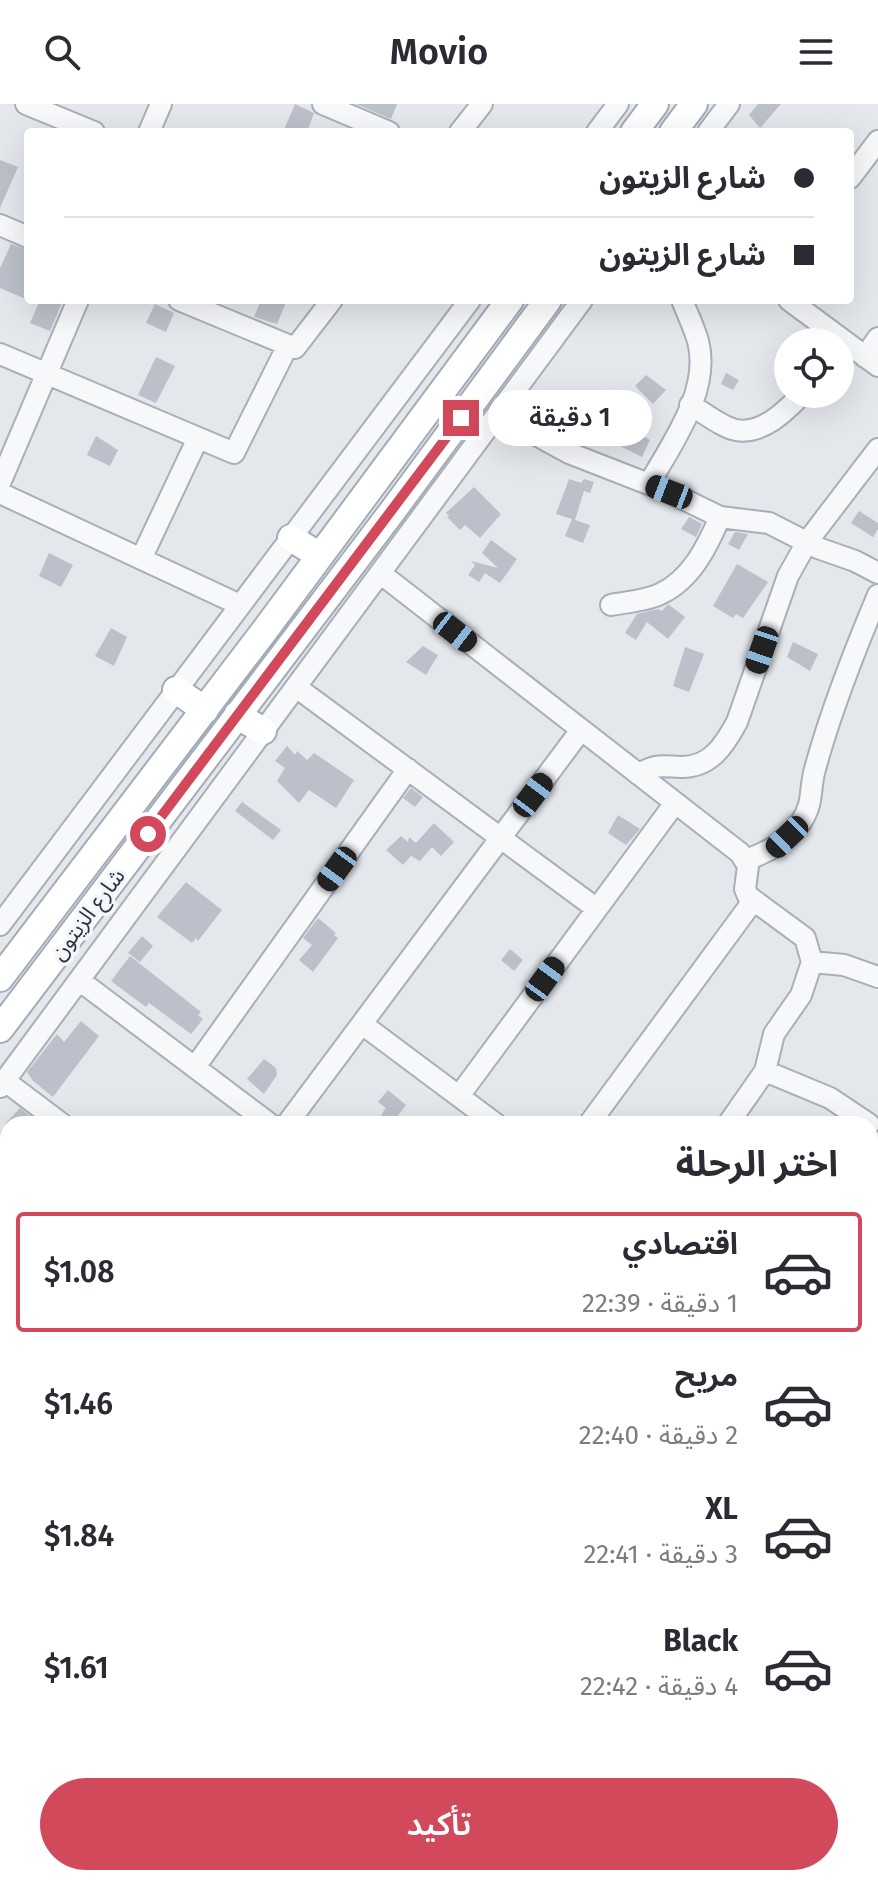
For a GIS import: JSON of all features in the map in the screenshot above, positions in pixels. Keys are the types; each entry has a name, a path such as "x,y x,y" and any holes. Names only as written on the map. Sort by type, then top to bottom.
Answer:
{"main road":[{"path":"637,128 655,104"},
{"path":"676,128 694,104"},
{"name":"شارع الزيتون","path":"4,973 205,710 507,304"},
{"name":"شارع الزيتون","path":"0,1029 545,304"},
{"path":"291,538 320,556"},
{"path":"176,690 205,710"},
{"path":"237,715 263,731"},
{"path":"52,910 60,926 77,929"},
{"path":"4,973 14,964 27,965 32,969 35,982"}],"street":[{"path":"26,104 84,128"},
{"path":"151,128 161,104"},
{"path":"323,104 380,128"},
{"path":"463,128 482,104"},
{"path":"600,128 618,104"},
{"path":"711,128 729,104"},
{"path":"854,173 878,141"},
{"path":"0,225 24,235"},
{"path":"0,483 76,304"},
{"path":"189,304 295,348 329,304"},
{"path":"0,925 467,304"},
{"path":"50,1116 2,1084 579,304"},
{"path":"649,484 683,423 696,391 700,364 698,342 684,304"},
{"path":"794,304 824,328"},
{"path":"854,351 871,362 878,338"},
{"path":"0,354 234,453 288,345"},
{"path":"690,405 734,430 754,430 789,408"},
{"path":"498,414 569,453 649,484 720,517 769,523 878,573"},
{"path":"141,559 198,438"},
{"path":"638,774 658,764 683,767 707,762 725,745 737,722 788,576 807,542 878,449"},
{"path":"0,493 240,605"},
{"path":"611,605 659,595 685,577 707,547 720,517"},
{"path":"380,573 746,860 745,889 753,901 805,938 812,962 801,995 774,1034 765,1071 734,1116"},
{"path":"746,860 774,849 799,825 810,806 814,773 849,665 878,595"},
{"path":"296,687 597,909"},
{"path":"293,1116 581,730"},
{"path":"195,1067 408,769"},
{"path":"459,1096 675,803"},
{"path":"595,1116 753,901"},
{"path":"812,962 844,965 878,977"},
{"path":"79,980 259,1116"},
{"path":"362,1024 485,1116"},
{"path":"765,1071 830,1098 856,1116"}],"building":[{"path":"295,104 314,113 308,128 285,128"},
{"path":"356,104 397,104 391,119"},
{"path":"758,104 781,104 760,128 749,115"},
{"path":"0,160 18,167 0,208"},
{"path":"11,244 24,249 24,298 0,288 0,268"},
{"path":"38,304 61,304 50,331 30,323"},
{"path":"155,304 174,313 166,332 146,323"},
{"path":"259,304 285,304 277,324 254,317"},
{"path":"156,357 175,366 156,403 138,395"},
{"path":"726,373 739,380 733,390 721,384"},
{"path":"646,375 666,390 653,404 635,386"},
{"path":"606,412 650,440 642,457 614,443 618,438 596,428"},
{"path":"96,436 118,450 110,466 87,455"},
{"path":"569,479 581,483 584,479 594,482 590,493 584,491 575,520 556,514"},
{"path":"474,487 501,514 480,538 465,525 460,530 446,513"},
{"path":"859,511 878,523 873,537 851,523"},
{"path":"689,517 702,524 696,537 681,529"},
{"path":"572,519 590,525 583,543 565,536"},
{"path":"735,532 748,534 739,550 728,544"},
{"path":"491,540 517,559 500,583 485,573 479,582 468,575 475,565 471,561 498,568 482,553"},
{"path":"49,553 73,565 61,587 39,576"},
{"path":"737,564 768,582 743,618 736,614 733,618 713,606"},
{"path":"668,604 685,617 668,639 647,622 636,640 625,633 637,614 658,609 662,611"},
{"path":"111,628 127,637 114,666 95,656"},
{"path":"793,642 818,654 810,671 787,657"},
{"path":"423,646 438,655 426,675 406,662"},
{"path":"685,647 704,654 689,692 673,686"},
{"path":"287,746 295,755 297,751 307,760 314,753 354,780 336,808 309,790 299,803 277,781 285,768 275,761"},
{"path":"411,788 423,797 415,807 403,798"},
{"path":"242,802 281,830 273,840 235,811"},
{"path":"618,815 640,829 626,845 608,833"},
{"path":"434,823 454,842 441,856 432,847 420,861 411,856 403,865 386,850 401,836 408,842 409,837 416,843"},
{"path":"186,882 222,910 198,941 196,938 192,943 157,917"},
{"path":"318,918 338,938 313,972 299,960 312,945 303,938"},
{"path":"142,936 153,946 140,962 128,953"},
{"path":"510,949 523,960 514,971 501,960"},
{"path":"130,956 201,1012 198,1015 203,1019 191,1034 149,1003 146,1007 111,981"},
{"path":"81,1021 99,1036 53,1097 27,1072 57,1034 64,1042"},
{"path":"264,1059 276,1068 277,1075 264,1094 247,1079"},
{"path":"388,1090 406,1105 397,1116 382,1116 386,1108 378,1102"},
{"path":"20,1108 30,1116 12,1116"}],"route":[{"path":"148,834 461,418"}]}
